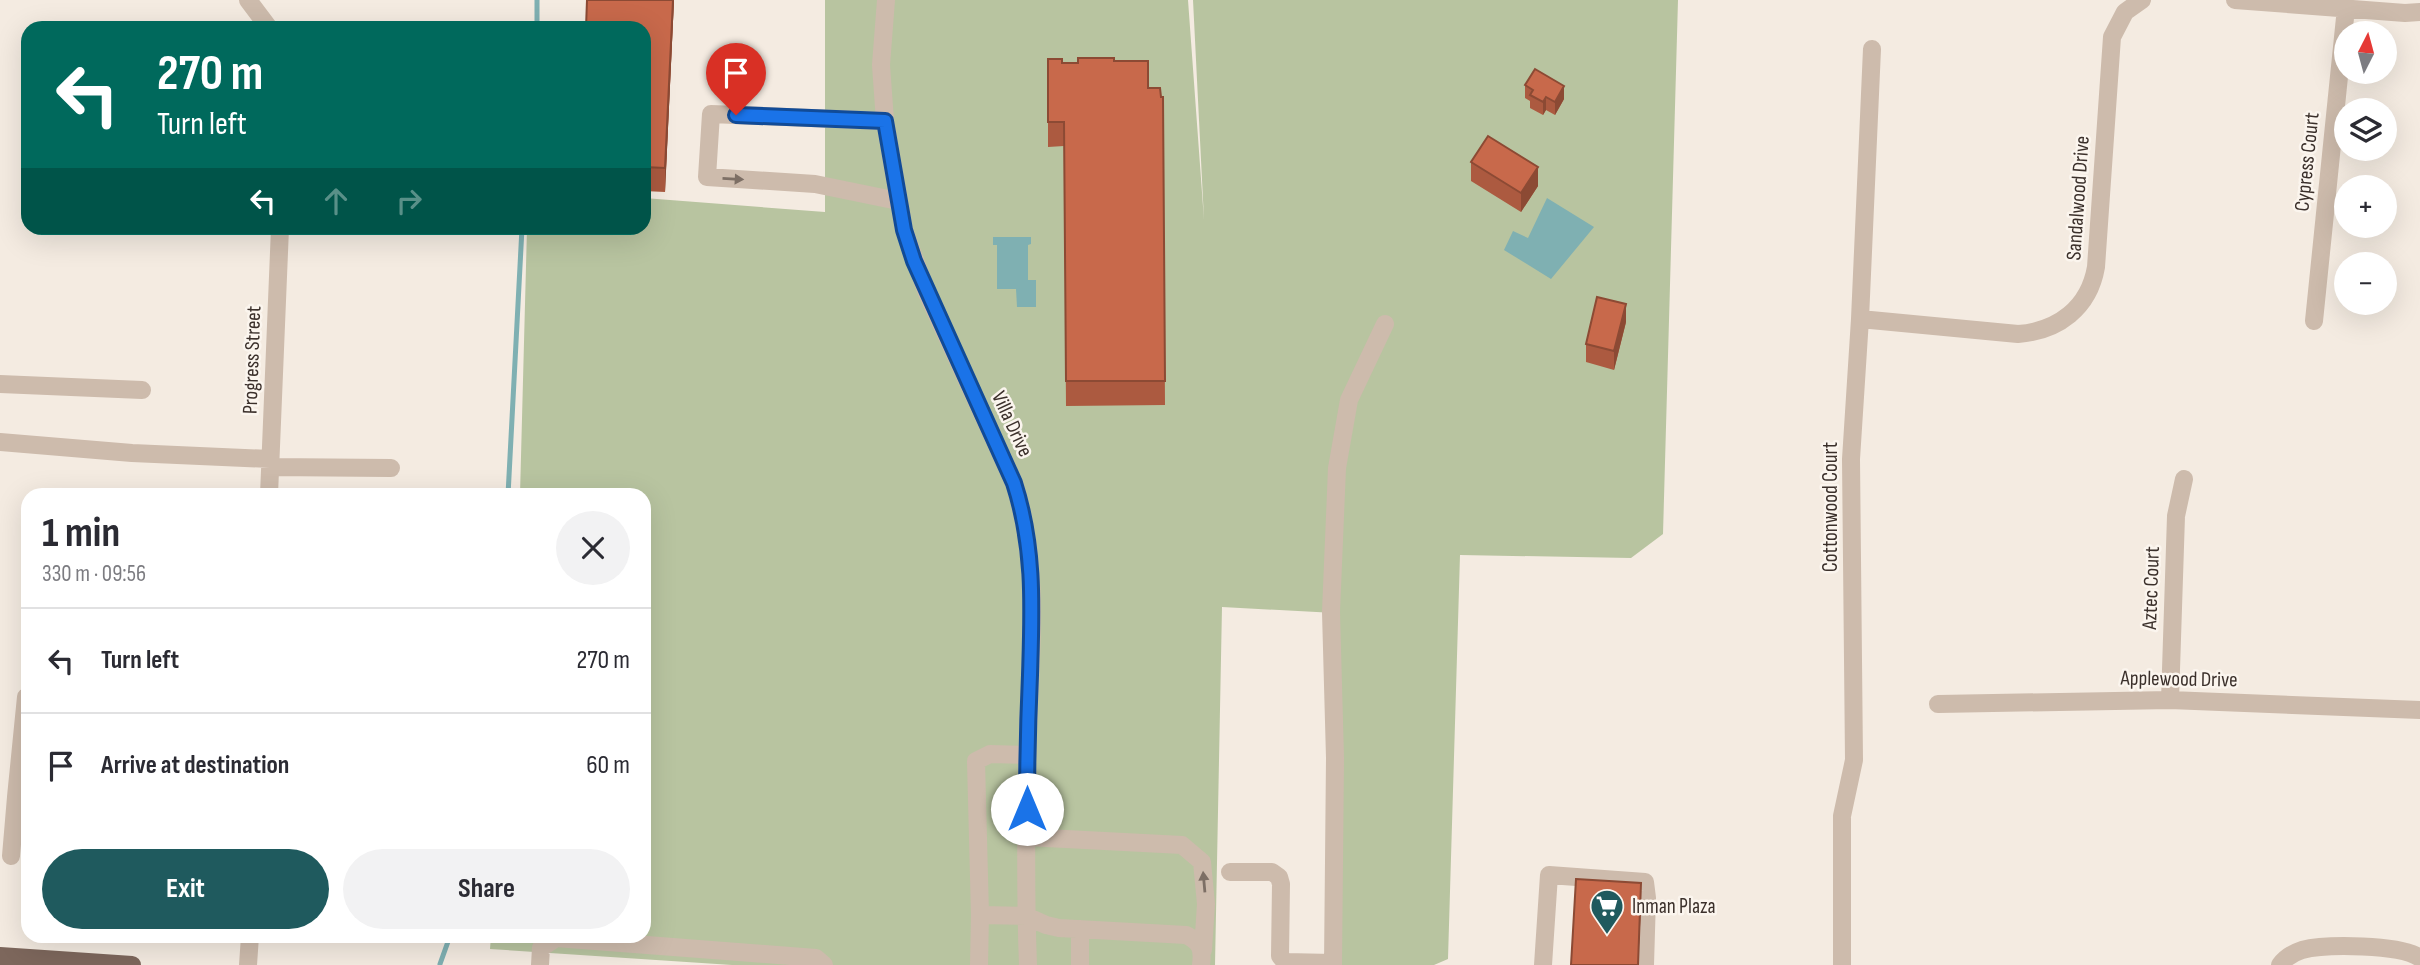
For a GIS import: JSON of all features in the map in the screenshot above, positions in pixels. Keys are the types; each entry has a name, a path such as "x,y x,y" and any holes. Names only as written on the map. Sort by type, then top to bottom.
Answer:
{"main road":[{"path":"0,956 132,965"}],"street":[{"name":"Villa Drive","path":"886,0 881,65 885,121 904,230 914,261 1014,483 1024,514 1030,552 1032,596 1026,916 1028,965"},
{"name":"Sandalwood Drive","path":"1860,319 2018,334 2034,333 2057,325 2081,305 2089,291 2096,267 2112,37 2125,12 2142,0"},
{"path":"2235,0 2420,12"},
{"path":"254,2 266,21"},
{"name":"Cypress Court","path":"2314,321 2346,8"},
{"name":"Cottonwood Court","path":"1842,965 1842,816 1854,761 1851,459 1872,49"},
{"path":"885,121 711,114 707,177 815,184 898,201"},
{"name":"Progress Street","path":"269,488 280,235"},
{"path":"1230,872 1272,872 1279,877 1280,956 1285,962 1333,964 1335,758 1331,599 1337,468 1349,400 1385,324"},
{"path":"0,384 142,390"},
{"path":"1,442 270,463 391,467"},
{"name":"Aztec Court","path":"2170,700 2176,516 2184,479"},
{"name":"Applewood Drive","path":"1938,704 2170,700 2420,710"},
{"path":"979,965 976,761 990,754 1027,755"},
{"path":"11,856 21,803"},
{"path":"1027,836 1182,845 1202,862 1206,904 1202,957"},
{"path":"1543,965 1549,875 1645,882 1645,965"},
{"path":"980,915 1026,916 1046,925 1080,929 1186,936 1197,940 1202,957"},
{"path":"1080,929 1080,965"},
{"path":"248,965 250,943"},
{"path":"540,965 541,947 548,943"},
{"path":"621,943 816,958 824,965"},
{"path":"2280,965 2290,955 2315,948 2387,947 2420,958"}],"green space":[{"path":"825,0 1188,0 1204,220 1193,0 1678,0 1663,534 1631,558 1460,555 1448,959 1434,965 1338,965 1335,613 1222,607 1215,965 732,965 490,949 490,943 651,943 651,488 520,488 527,235 651,235 651,199 825,212"}],"water":[{"path":"1547,198 1594,227 1551,279 1504,250 1513,231 1528,238"},
{"path":"993,237 1031,237 1031,244 1028,245 1028,280 1036,280 1036,307 1017,307 1016,289 997,289 997,245 993,245"}],"building":[{"path":"587,0 673,0 665,168 651,167 651,21 586,21"},
{"path":"1078,58 1148,61 1148,88 1160,88 1163,97 1165,381 1066,381 1064,122 1048,122 1048,59 1062,59 1062,63 1078,63"},
{"path":"1535,69 1564,86 1555,102 1546,97 1543,102 1530,95 1533,90 1525,85"},
{"path":"1488,136 1538,167 1521,193 1471,162"},
{"path":"1597,297 1626,304 1614,351 1586,344"},
{"name":"Inman Plaza","path":"1576,879 1641,883 1638,965 1571,965"}],"waterway":[{"path":"537,0 537,21"},
{"path":"508,488 522,235"},
{"path":"440,964 448,943"}],"place":[{"name":"Inman Plaza","path":"1607,936"}],"route":[{"path":"736,115 885,121 904,230 914,261 1014,483 1024,514 1030,552 1032,596 1027,809"}]}
